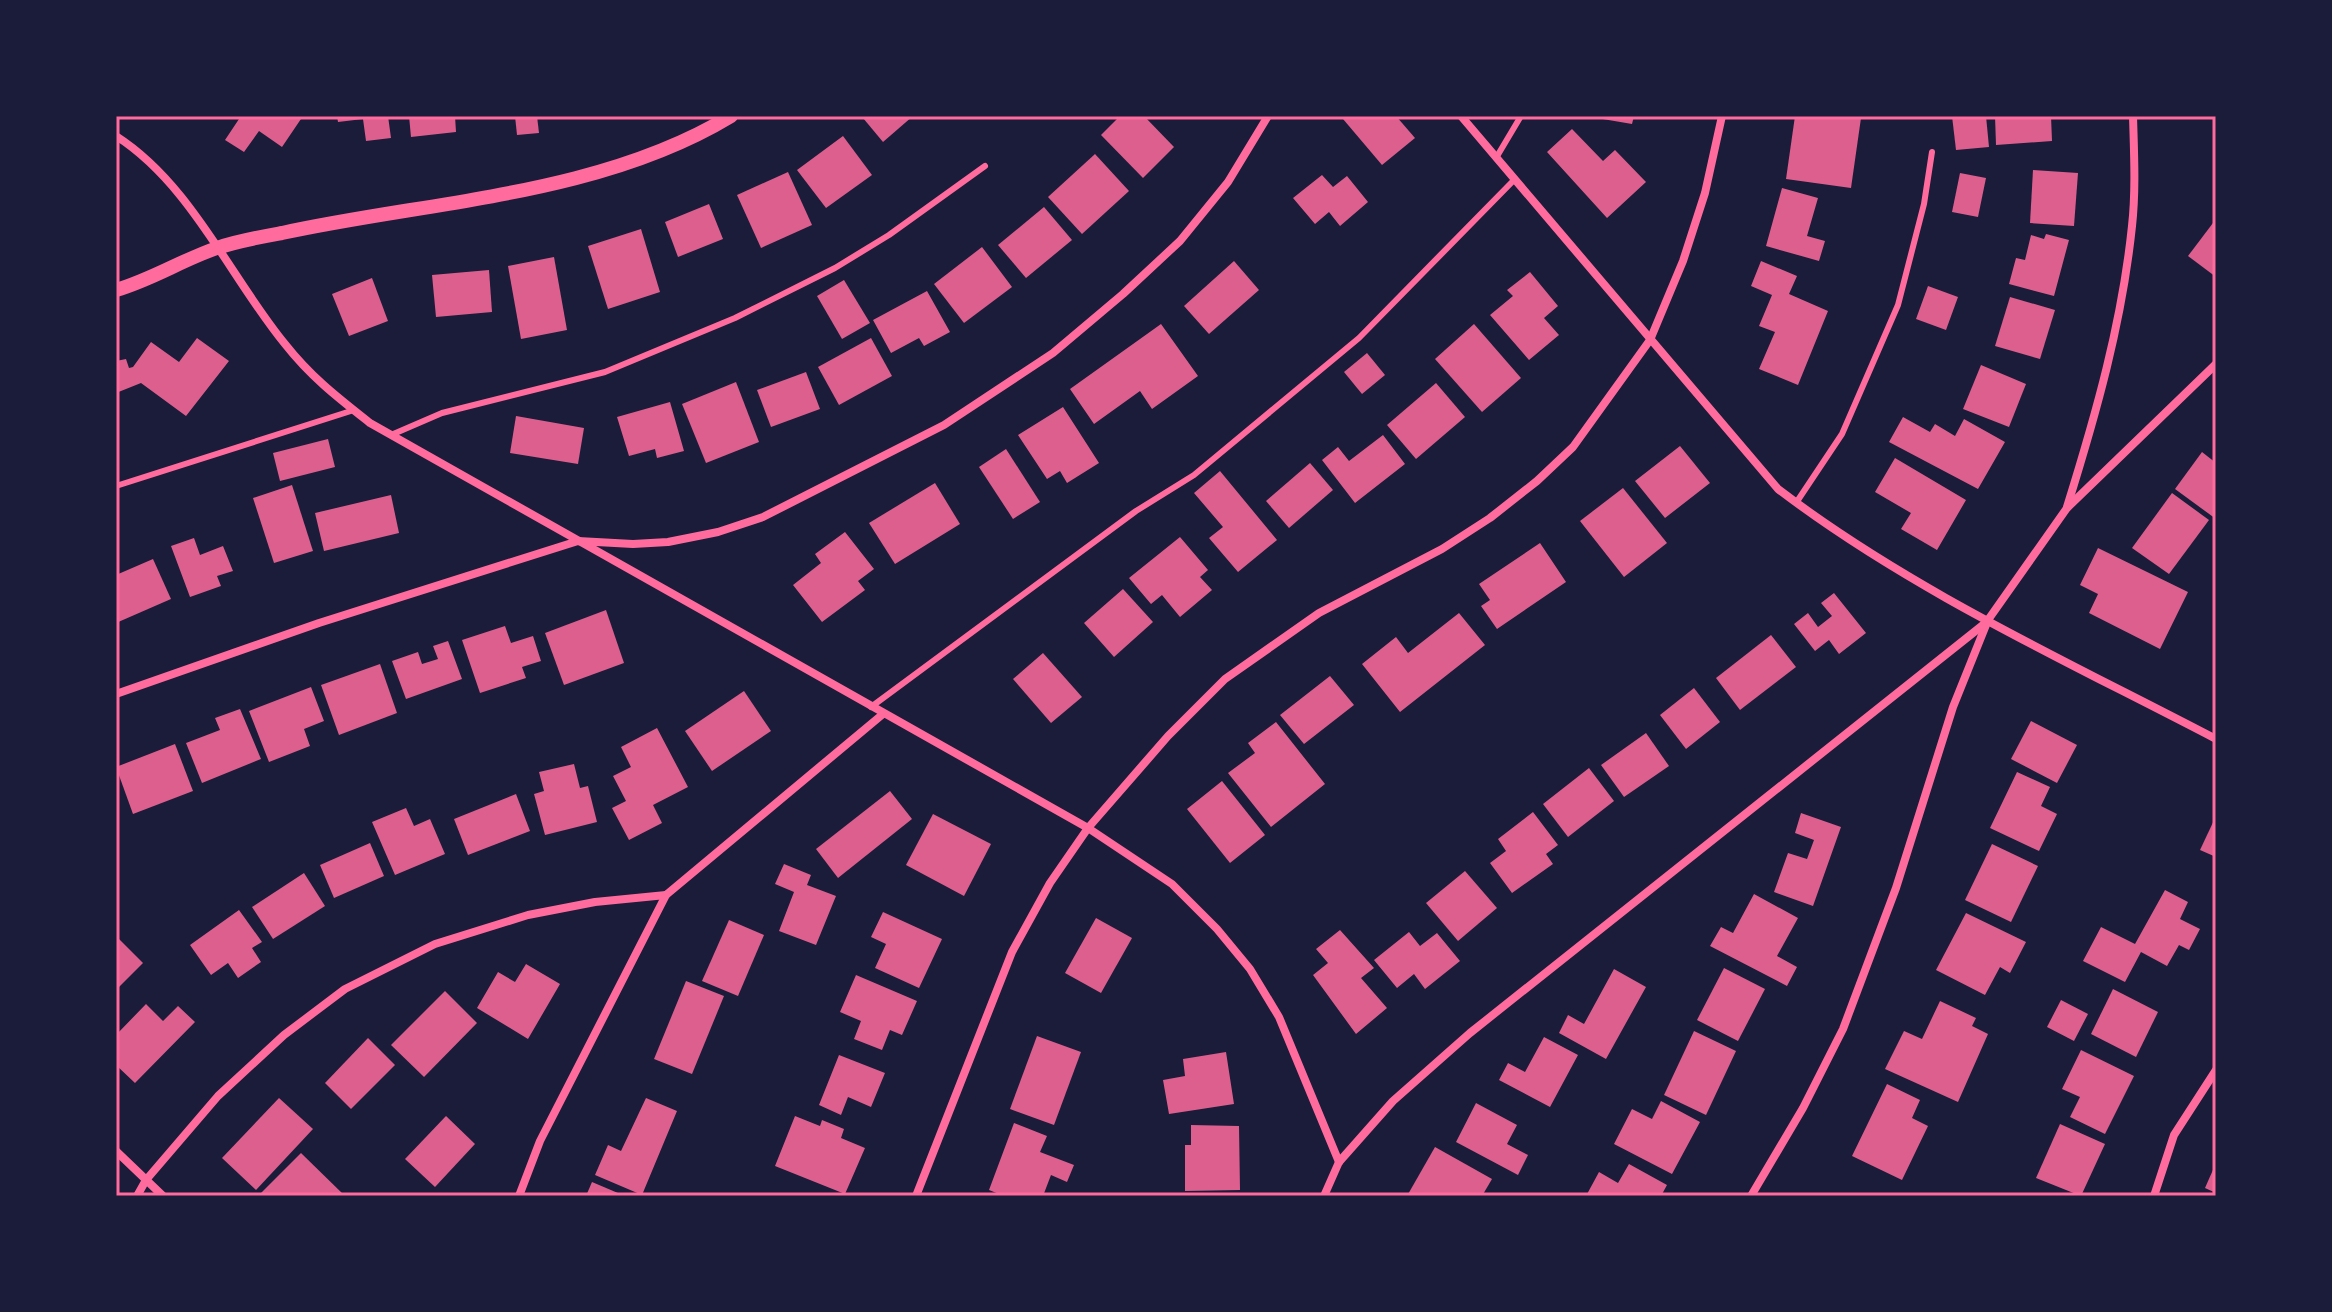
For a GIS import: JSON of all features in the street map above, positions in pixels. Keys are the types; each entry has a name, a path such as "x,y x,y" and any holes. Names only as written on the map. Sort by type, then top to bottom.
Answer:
{"street":[{"path":"116,694 319,623 578,541 668,542 763,517 944,425 1053,353 1168,252 1228,182 1268,116"},
{"path":"1461,116 1778,489 1819,520 1952,602 2216,739"},
{"path":"916,1196 1012,952 1050,883 1088,828 1168,736 1225,679 1319,613 1442,549 1490,518 1537,481 1573,447 1650,340 1683,261 1705,193 1722,116"},
{"path":"2067,508 2099,403 2121,304 2132,224 2133,116"},
{"path":"116,290 217,248 284,232 516,192 658,151 726,117"},
{"path":"116,136 135,148 164,176 292,352 318,383 354,410 391,435 1088,828 1172,884 1217,929 1250,969 1279,1017 1339,1162"},
{"path":"1751,1196 1803,1108 1843,1029 1896,888 1953,707 1988,620 2067,508 2216,364"},
{"path":"1324,1196 1339,1162 1393,1101 1470,1033 1988,620"},
{"path":"519,1196 540,1141 666,895 883,714"},
{"path":"137,1196 146,1180 218,1096 284,1035 345,989 435,944 528,915 595,902 666,895"},
{"path":"2154,1196 2174,1135 2216,1070"},
{"path":"116,1151 163,1196"}],"lane":[{"path":"1496,158 1521,116"},
{"path":"1796,503 1842,434 1898,305 1924,204 1932,152"},
{"path":"391,435 442,413 605,372 735,318 835,268 889,235 985,166"},
{"path":"871,707 1136,511 1194,475 1359,338 1515,179"},
{"path":"116,486 354,410"}],"building":[{"path":"241,116 303,116 282,147 259,131 244,152 225,140"},
{"path":"337,116 388,116 391,138 366,141 363,119 338,122"},
{"path":"409,116 455,116 456,132 411,137"},
{"path":"515,116 537,116 539,133 517,135"},
{"path":"913,116 883,142 863,118"},
{"path":"1120,116 1144,116 1174,147 1143,178 1101,135"},
{"path":"1347,116 1396,116 1415,138 1382,165 1343,119"},
{"path":"1585,116 1634,116 1632,124"},
{"path":"1795,116 1861,118 1851,188 1786,179"},
{"path":"1952,116 1986,116 1989,147 1956,150"},
{"path":"1995,116 2051,116 2052,141 1996,145"},
{"path":"1572,129 1603,161 1615,150 1646,182 1607,218 1547,152"},
{"path":"843,136 872,175 826,208 797,170"},
{"path":"1095,154 1129,191 1082,234 1048,197"},
{"path":"2033,170 2078,173 2074,226 2030,223"},
{"path":"788,172 812,225 761,248 737,195"},
{"path":"1960,173 1986,178 1978,217 1952,212"},
{"path":"1322,175 1333,187 1347,176 1368,202 1340,226 1329,212 1315,224 1293,198"},
{"path":"1782,188 1818,198 1807,236 1825,241 1819,261 1766,246"},
{"path":"709,204 723,239 678,257 665,222"},
{"path":"1044,207 1072,240 1026,278 998,245"},
{"path":"2216,219 2216,277 2188,256"},
{"path":"641,229 660,292 608,309 588,246"},
{"path":"2046,234 2069,240 2054,296 2009,284 2016,258 2025,260 2031,235 2044,239"},
{"path":"982,247 1012,287 964,323 934,284"},
{"path":"554,257 567,330 521,339 508,266"},
{"path":"1234,261 1259,290 1209,334 1184,306"},
{"path":"1761,261 1797,276 1789,294 1828,311 1798,385 1759,369 1775,332 1759,326 1772,295 1751,286"},
{"path":"489,270 492,312 436,317 432,275"},
{"path":"1530,272 1558,306 1544,318 1559,335 1529,360 1490,315 1513,296 1507,290"},
{"path":"372,278 388,321 349,336 332,294"},
{"path":"844,280 870,323 842,339 817,296"},
{"path":"1928,286 1958,297 1946,330 1916,319"},
{"path":"927,291 950,332 924,346 919,338 891,353 873,320"},
{"path":"2010,297 2055,310 2040,359 1995,346"},
{"path":"1161,324 1198,376 1152,409 1140,391 1094,424 1070,389"},
{"path":"1474,324 1521,378 1482,412 1435,359"},
{"path":"197,338 229,361 186,416 141,383 116,393 116,361 126,359 129,368 133,367 151,342 179,362"},
{"path":"871,338 892,376 839,405 818,367"},
{"path":"1367,353 1385,375 1362,394 1344,372"},
{"path":"1981,365 2026,384 2009,427 1963,409"},
{"path":"806,372 820,409 771,427 757,390"},
{"path":"736,382 759,442 706,463 682,404"},
{"path":"1436,383 1465,417 1416,459 1387,425"},
{"path":"670,402 684,451 657,458 655,449 629,456 617,417"},
{"path":"1063,407 1099,463 1067,483 1060,471 1047,479 1018,435"},
{"path":"516,416 584,428 578,464 510,453"},
{"path":"1903,417 1930,432 1935,424 1955,436 1964,419 2005,442 1978,489 1889,442"},
{"path":"1383,435 1405,464 1355,503 1322,460 1338,447 1349,461"},
{"path":"328,439 335,467 280,481 273,453"},
{"path":"1680,446 1710,483 1665,518 1635,481"},
{"path":"1006,449 1040,502 1013,519 979,467"},
{"path":"2202,452 2216,463 2216,519 2175,489"},
{"path":"1895,458 1966,500 1937,550 1901,529 1911,513 1875,492"},
{"path":"1310,463 1333,490 1289,528 1266,501"},
{"path":"1220,471 1277,540 1238,572 1209,538 1223,527 1194,493"},
{"path":"935,483 960,524 895,564 869,523"},
{"path":"292,485 313,551 274,563 253,498"},
{"path":"1623,488 1667,543 1624,577 1580,521"},
{"path":"2172,493 2209,520 2169,574 2132,548"},
{"path":"391,495 399,533 324,551 315,513"},
{"path":"845,532 874,569 858,581 865,590 822,622 793,585 821,563 815,554"},
{"path":"1180,537 1208,570 1200,577 1212,590 1180,617 1162,595 1151,604 1129,578"},
{"path":"194,538 200,555 223,546 233,571 217,576 221,586 190,597 171,546"},
{"path":"1540,543 1566,582 1497,629 1481,606 1490,600 1479,584"},
{"path":"2098,548 2188,592 2160,649 2089,613 2098,594 2080,585"},
{"path":"153,559 171,599 116,623 116,575"},
{"path":"1123,589 1153,622 1114,657 1084,623"},
{"path":"1834,593 1866,633 1839,654 1829,640 1815,651 1794,624 1808,613 1818,627 1832,616 1821,603"},
{"path":"606,610 624,663 564,685 545,633"},
{"path":"1459,613 1485,645 1400,712 1362,664 1396,637 1408,653"},
{"path":"505,626 511,643 533,636 541,661 522,667 526,678 480,693 462,640"},
{"path":"1771,635 1796,667 1740,710 1716,678"},
{"path":"448,641 462,679 406,699 392,661 418,652 422,664 438,659 433,646"},
{"path":"1043,653 1082,697 1051,723 1013,679"},
{"path":"380,664 397,713 339,735 321,685"},
{"path":"1330,676 1354,705 1304,744 1280,715"},
{"path":"311,687 324,721 304,729 310,746 269,762 249,711"},
{"path":"1694,688 1720,722 1686,749 1660,715"},
{"path":"744,691 771,731 712,771 685,731"},
{"path":"240,709 261,759 202,783 186,743 220,730 215,718"},
{"path":"2031,721 2077,745 2057,783 2011,759"},
{"path":"1276,722 1325,784 1271,827 1228,773 1255,753 1248,743"},
{"path":"657,728 688,787 653,805 662,823 629,840 612,808 626,801 613,776 631,767 621,747"},
{"path":"1646,733 1669,766 1624,797 1601,765"},
{"path":"175,744 193,791 133,814 116,767"},
{"path":"574,764 580,788 588,786 597,822 545,835 534,794 544,791 539,772"},
{"path":"1589,768 1614,801 1568,837 1543,804"},
{"path":"2017,772 2050,787 2041,806 2057,814 2039,851 1990,828"},
{"path":"1222,781 1265,835 1230,863 1187,809"},
{"path":"890,791 912,819 838,878 816,849"},
{"path":"516,794 530,831 468,855 454,819"},
{"path":"406,808 414,826 430,819 445,854 395,875 372,822"},
{"path":"1533,812 1558,845 1546,854 1553,864 1512,893 1490,863 1506,851 1498,839"},
{"path":"1801,813 1841,827 1813,906 1774,892 1788,853 1807,859 1814,840 1795,833"},
{"path":"933,814 991,844 964,896 906,865"},
{"path":"2216,816 2216,857 2200,850"},
{"path":"370,843 384,876 334,898 320,865"},
{"path":"1992,844 2038,866 2011,922 1965,900"},
{"path":"784,864 811,875 807,885 836,896 816,945 779,931 794,892 775,884"},
{"path":"1465,871 1497,908 1458,941 1426,903"},
{"path":"304,873 325,906 273,939 252,907"},
{"path":"2165,890 2188,902 2180,919 2200,929 2189,950 2179,945 2167,966 2141,952 2125,982 2083,961 2101,927 2135,944"},
{"path":"1754,894 1798,918 1777,956 1797,967 1787,986 1710,946 1721,927 1733,933"},
{"path":"239,910 262,942 252,948 261,962 238,978 228,963 211,975 190,945"},
{"path":"883,912 942,939 919,988 875,968 886,944 871,937"},
{"path":"1966,913 2026,942 2010,973 2000,967 1985,995 1936,970"},
{"path":"1096,918 1132,938 1101,993 1065,973"},
{"path":"729,920 764,935 738,996 702,981"},
{"path":"1340,930 1374,968 1361,978 1387,1008 1356,1034 1313,975 1328,963 1316,949"},
{"path":"1409,932 1420,946 1437,933 1460,961 1425,989 1414,974 1397,988 1374,960"},
{"path":"116,936 143,963 116,990"},
{"path":"526,964 560,984 528,1039 477,1008 498,972 515,982"},
{"path":"1724,968 1765,989 1738,1041 1697,1020"},
{"path":"1614,969 1646,987 1606,1059 1559,1033 1568,1015 1584,1024"},
{"path":"856,975 917,1001 902,1035 890,1030 882,1050 854,1039 861,1021 840,1012"},
{"path":"686,981 724,996 692,1074 654,1059"},
{"path":"2113,989 2158,1012 2136,1057 2091,1034"},
{"path":"445,991 477,1023 424,1077 391,1045"},
{"path":"2061,1000 2088,1014 2074,1041 2047,1027"},
{"path":"1940,1001 1976,1018 1972,1026 1988,1034 1958,1102 1885,1069 1904,1031 1922,1039"},
{"path":"146,1004 163,1021 178,1006 195,1022 135,1083 116,1065 116,1035"},
{"path":"1694,1031 1736,1051 1706,1115 1664,1095"},
{"path":"1037,1036 1081,1052 1054,1125 1010,1109"},
{"path":"1544,1037 1578,1055 1550,1107 1499,1080 1508,1063 1525,1072"},
{"path":"368,1038 395,1065 351,1109 325,1083"},
{"path":"2081,1050 2134,1076 2105,1134 2070,1117 2080,1097 2062,1089"},
{"path":"1226,1052 1234,1104 1169,1114 1163,1080 1185,1076 1183,1059"},
{"path":"839,1055 885,1073 871,1107 848,1097 841,1115 819,1105"},
{"path":"1887,1084 1920,1100 1912,1118 1928,1126 1902,1180 1852,1156"},
{"path":"279,1098 313,1129 256,1190 222,1158"},
{"path":"646,1098 677,1111 642,1195 595,1175 608,1145 621,1151"},
{"path":"1661,1101 1700,1122 1672,1174 1614,1144 1632,1109 1652,1119"},
{"path":"1476,1103 1517,1125 1507,1144 1528,1155 1518,1175 1456,1142"},
{"path":"446,1116 475,1144 435,1187 405,1159"},
{"path":"795,1116 820,1126 822,1120 844,1129 841,1138 865,1148 845,1194 775,1166"},
{"path":"1014,1123 1047,1136 1040,1152 1074,1165 1067,1182 1051,1175 1043,1196 1004,1196 989,1190"},
{"path":"2060,1124 2105,1144 2081,1196 2036,1178"},
{"path":"1191,1125 1239,1126 1240,1190 1185,1191 1185,1145 1191,1145"},
{"path":"1435,1147 1492,1179 1482,1196 1407,1196"},
{"path":"301,1153 345,1196 258,1196"},
{"path":"2216,1163 2216,1193 2205,1188"},
{"path":"1629,1164 1667,1185 1661,1196 1586,1196 1599,1172 1618,1183"},
{"path":"592,1182 625,1196 586,1196"}]}
